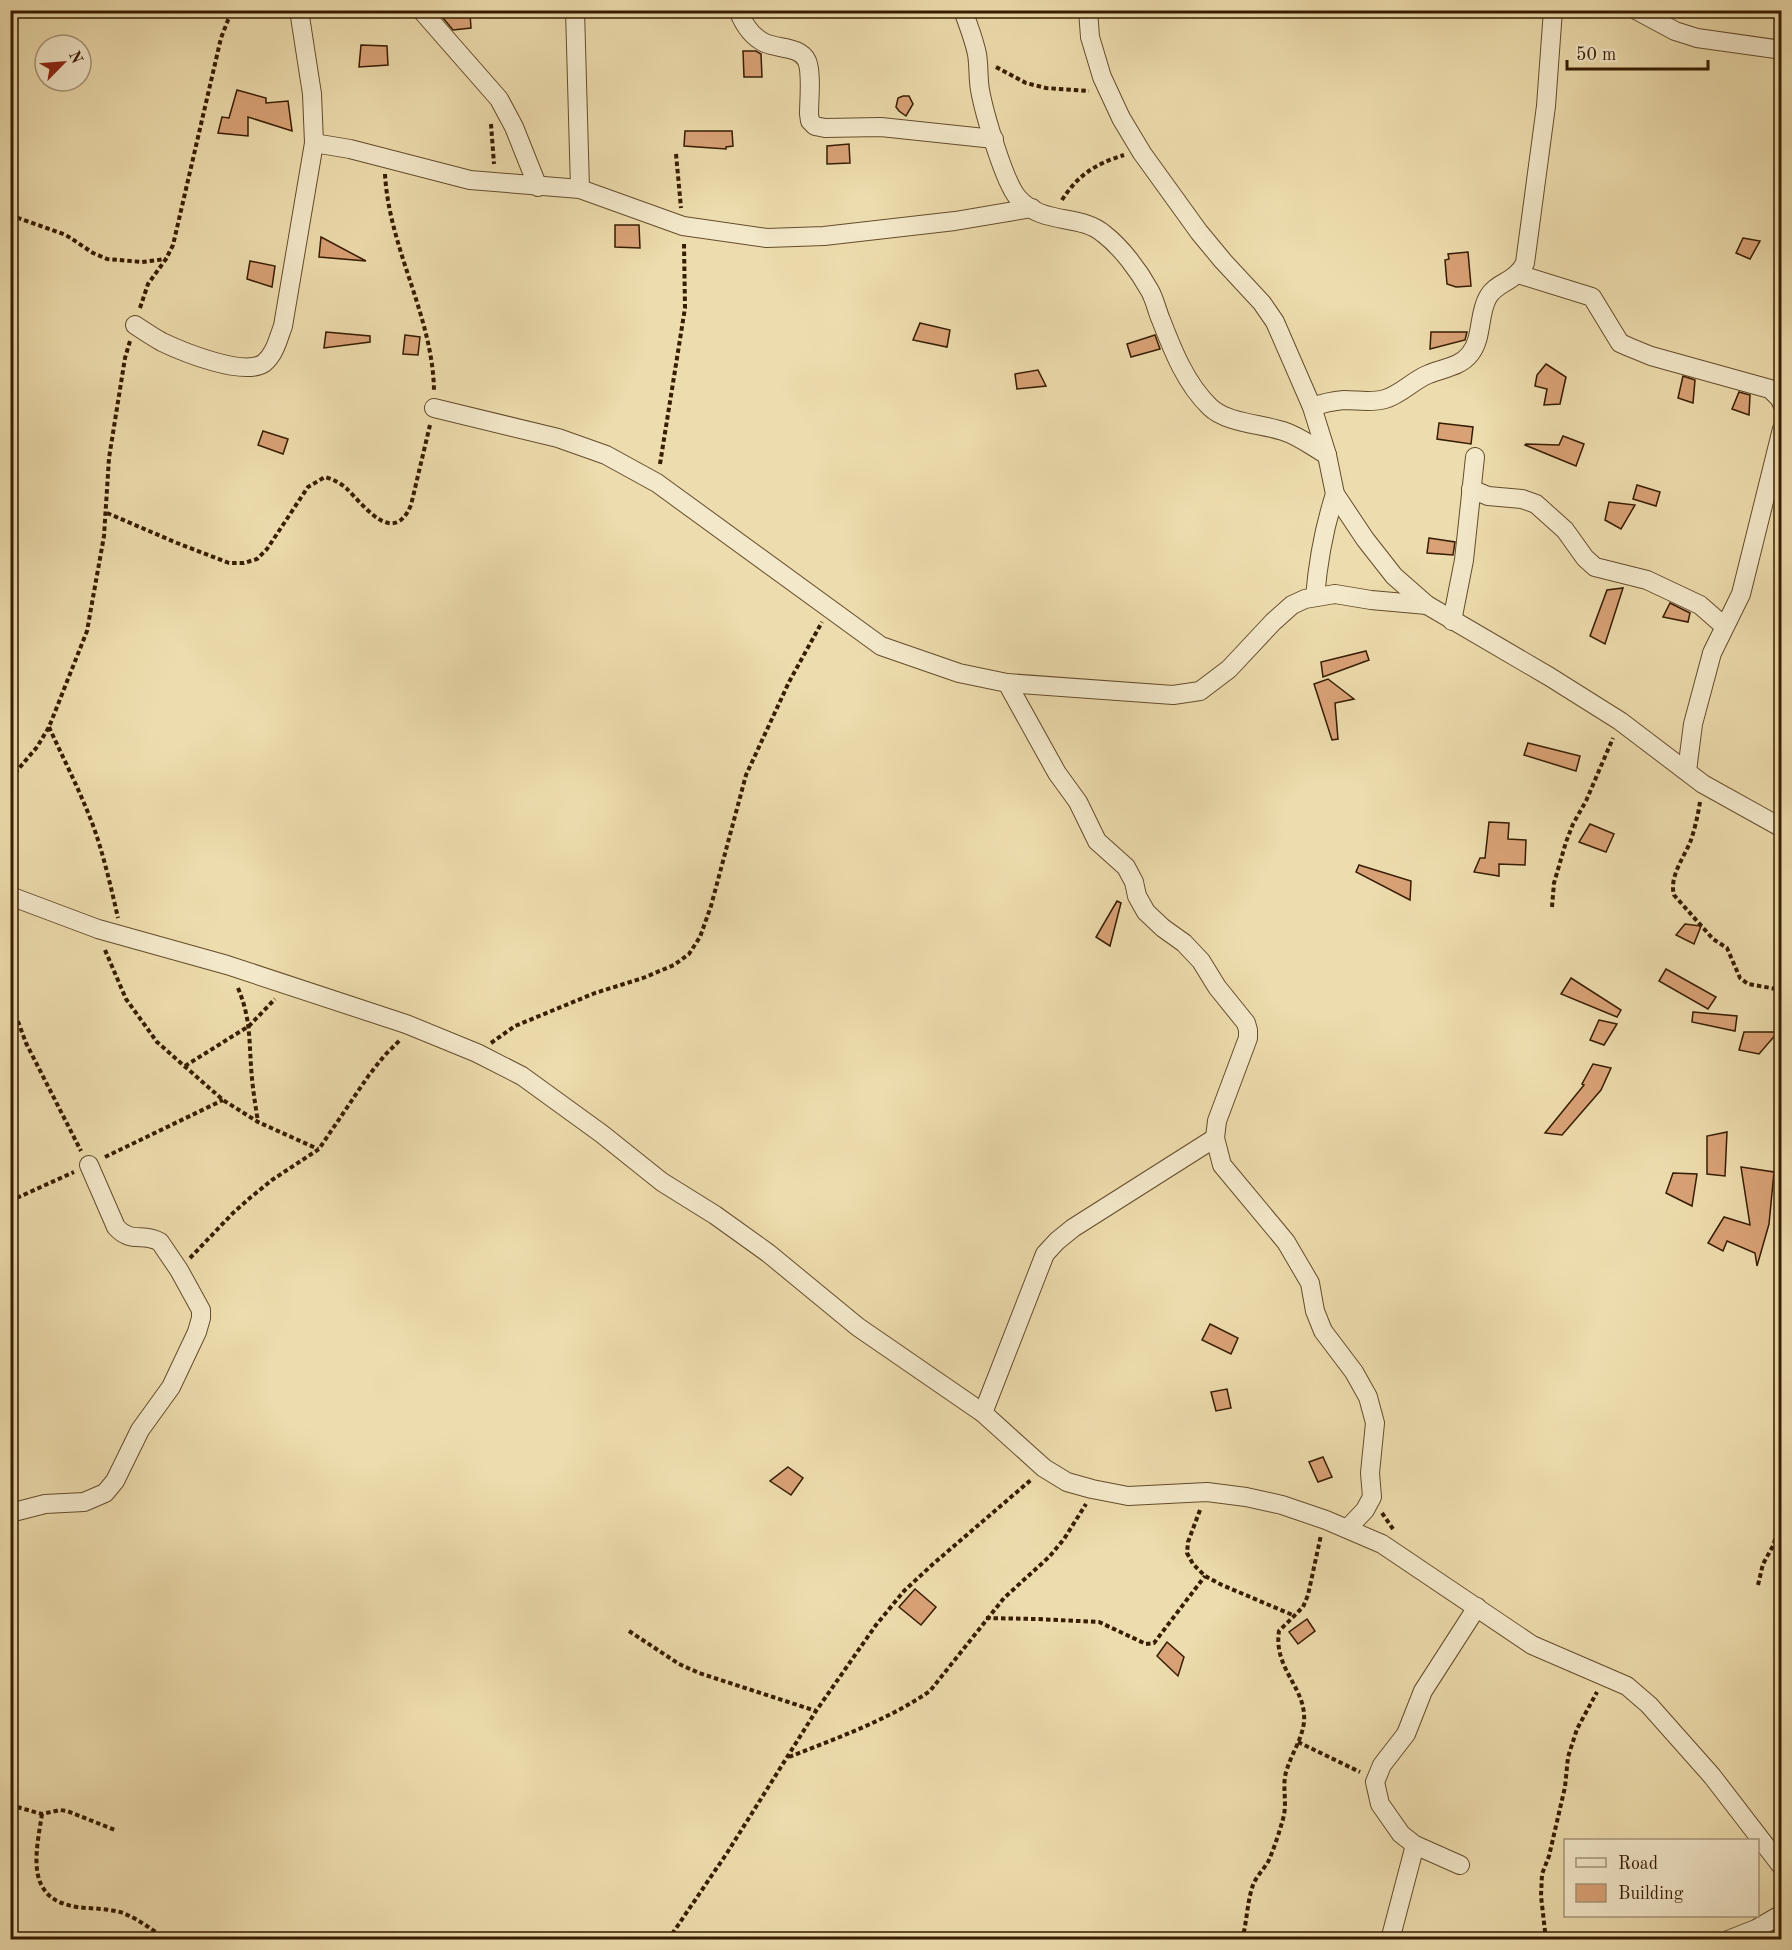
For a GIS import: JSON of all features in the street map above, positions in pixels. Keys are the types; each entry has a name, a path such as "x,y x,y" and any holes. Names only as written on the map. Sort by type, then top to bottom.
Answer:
{"street":[{"path":"135,325 161,341 191,354 223,363 253,368 265,362 275,349 283,326 314,143 312,94 299,10"},
{"path":"421,10 499,99 507,112 538,186"},
{"path":"575,10 580,189"},
{"path":"738,10 741,20 753,34 765,43 796,51 808,63 809,114 815,126 825,128 881,127 994,139"},
{"path":"963,10 977,55 980,90 994,139 1001,163 1017,197 1050,218 1080,222 1104,232 1128,259 1150,291 1186,377 1212,410 1228,418 1285,431 1327,455"},
{"path":"1088,10 1090,37 1102,76 1121,118 1142,153 1223,261 1262,303 1275,322 1312,407 1327,455 1335,494 1365,539 1394,576 1427,605 1515,655 1620,721 1703,784 1782,828"},
{"path":"1312,407 1328,401 1364,402 1384,399 1402,392 1416,380 1430,373 1452,367 1470,354 1488,296 1518,274 1525,263 1546,106 1553,10"},
{"path":"1636,10 1675,32 1697,38 1782,50"},
{"path":"314,143 385,158 437,173 496,183 580,189 682,226 767,238 824,236 955,221 1032,208"},
{"path":"1518,274 1592,297 1620,342 1629,347 1651,356 1770,389 1782,404"},
{"path":"434,408 558,438 606,455 657,483 882,646 959,673 1007,683 1173,695 1200,691 1229,669 1292,605 1315,597 1335,594 1427,605"},
{"path":"1687,771 1696,714 1712,653 1741,594 1782,429"},
{"path":"1452,621 1464,560 1475,457"},
{"path":"1471,489 1488,496 1522,499 1536,504 1565,530 1585,558 1595,567 1647,580 1700,605 1724,626"},
{"path":"1315,597 1318,562 1325,525 1335,494"},
{"path":"1007,683 1057,773 1078,802 1097,841 1118,859 1130,875 1140,905 1201,961 1217,987 1246,1023 1248,1038 1224,1098 1215,1137 1222,1165 1286,1242 1311,1283 1315,1311 1323,1331 1354,1372 1368,1397 1376,1423 1370,1473 1372,1497 1365,1510 1348,1528"},
{"path":"10,896 98,929 227,965 406,1024 477,1053 522,1076 662,1182 715,1215 768,1253 858,1327 983,1413 1044,1468 1067,1482 1128,1496 1207,1492 1246,1497 1282,1505 1326,1520 1382,1544 1532,1645 1627,1686 1648,1705 1712,1776 1782,1867"},
{"path":"983,1413 1045,1254 1073,1228 1215,1137"},
{"path":"10,1513 45,1504 84,1502 96,1499 105,1493 115,1481 140,1430 171,1387 197,1332 201,1318 201,1310 179,1270 160,1242 153,1238 133,1238 123,1234 116,1227 89,1165"},
{"path":"1460,1865 1416,1845 1401,1834 1380,1804 1375,1782 1382,1765 1406,1734 1423,1690 1477,1607"},
{"path":"1390,1940 1416,1845"},
{"path":"1728,1940 1756,1929 1782,1914"}],"path":[{"path":"10,779 37,747 48,727 87,631 104,536 109,458 125,358 148,284 173,245 221,38 234,10"},
{"path":"977,55 1026,83 1046,88 1110,92"},
{"path":"490,122 496,183"},
{"path":"1050,218 1080,176 1106,160 1124,154 1142,153"},
{"path":"657,483 685,308 686,267 676,154"},
{"path":"107,513 229,563 244,563 257,559 267,549 308,487 325,477 345,487 369,513 382,522 400,521 407,514 434,408 434,379 429,344 386,188 385,158"},
{"path":"10,214 66,234 93,253 107,259 142,262 166,259"},
{"path":"477,1053 515,1026 595,993 643,978 674,965 689,954 700,937 711,906 746,775 789,682 830,609"},
{"path":"1552,907 1554,882 1566,842 1620,721"},
{"path":"48,727 77,786 94,829 106,867 122,936"},
{"path":"1703,784 1691,839 1672,887 1674,895 1713,939 1727,948 1740,978 1748,984 1782,990"},
{"path":"98,929 115,977 126,999 158,1042 223,1100 258,1122 319,1149"},
{"path":"227,965 242,998 249,1026 253,1088 258,1122"},
{"path":"185,1066 249,1026 285,986"},
{"path":"10,1000 26,1043 89,1165"},
{"path":"179,1270 251,1197 319,1149 369,1075 384,1056 400,1042 406,1024"},
{"path":"10,1201 223,1100"},
{"path":"668,1940 696,1900 816,1711 876,1625 904,1591 1044,1468"},
{"path":"787,1757 868,1725 930,1691 986,1618 1004,1598 1049,1557 1064,1539 1092,1489"},
{"path":"1207,1492 1190,1532 1187,1553 1193,1564 1205,1576 1295,1616"},
{"path":"1758,1585 1763,1564 1774,1544 1782,1505"},
{"path":"1242,1940 1253,1886 1267,1863 1283,1819 1286,1808 1287,1769 1303,1729 1304,1707 1278,1652 1279,1631 1303,1607 1326,1520"},
{"path":"986,1618 1099,1622 1146,1644 1154,1642 1205,1576"},
{"path":"629,1630 679,1664 699,1673 816,1711"},
{"path":"1546,1940 1541,1896 1542,1874 1549,1856 1565,1787 1568,1757 1576,1729 1605,1676"},
{"path":"1298,1742 1375,1782"},
{"path":"10,1804 42,1814 60,1810 67,1811 115,1830"},
{"path":"42,1814 36,1863 37,1876 46,1894 57,1902 74,1907 123,1913 167,1940"}],"building":[{"path":"470,13 471,28 453,30 443,18 443,16"},
{"path":"361,45 387,46 388,65 359,67"},
{"path":"743,51 756,51 761,54 762,77 744,77"},
{"path":"237,90 266,98 266,103 288,101 292,131 248,117 248,136 218,133 222,117 229,118"},
{"path":"909,96 913,104 906,116 896,107 898,98"},
{"path":"685,131 732,131 733,146 726,147 726,149 684,146"},
{"path":"849,144 850,163 827,164 827,146"},
{"path":"615,225 639,225 640,248 615,247"},
{"path":"321,237 366,261 319,257"},
{"path":"1743,238 1760,241 1750,259 1736,253"},
{"path":"1468,252 1471,286 1456,287 1447,284 1445,260 1449,259 1448,254"},
{"path":"250,261 275,266 272,287 247,279"},
{"path":"920,323 950,330 947,347 913,340"},
{"path":"326,332 370,336 370,342 324,348"},
{"path":"1431,332 1467,332 1465,340 1430,349"},
{"path":"405,335 420,337 418,355 403,354"},
{"path":"1155,335 1160,349 1131,357 1127,344"},
{"path":"1546,364 1566,377 1560,404 1544,405 1547,389 1535,386 1537,375"},
{"path":"1038,370 1046,386 1017,389 1015,374"},
{"path":"1683,376 1695,380 1693,403 1678,398"},
{"path":"1739,392 1750,395 1749,415 1732,409"},
{"path":"1439,423 1473,427 1471,444 1437,439"},
{"path":"263,431 288,439 283,454 258,445"},
{"path":"1563,436 1584,444 1576,466 1525,445 1559,445"},
{"path":"1637,485 1660,492 1656,506 1633,499"},
{"path":"1609,502 1635,505 1621,529 1605,520"},
{"path":"1429,538 1455,542 1453,555 1427,553"},
{"path":"1623,588 1605,644 1590,636 1607,590"},
{"path":"1670,603 1690,613 1688,622 1663,617"},
{"path":"1366,651 1369,660 1323,677 1321,662"},
{"path":"1328,679 1354,699 1335,703 1338,739 1332,740 1314,684"},
{"path":"1528,743 1580,756 1576,771 1524,755"},
{"path":"1489,822 1509,823 1508,839 1526,840 1525,865 1499,864 1499,876 1474,872 1480,858 1485,858"},
{"path":"1590,824 1614,834 1606,852 1579,842"},
{"path":"1359,865 1411,881 1410,900 1356,872"},
{"path":"1117,901 1121,903 1110,946 1096,937"},
{"path":"1685,924 1701,926 1694,944 1676,935"},
{"path":"1666,969 1716,997 1708,1009 1659,981"},
{"path":"1571,978 1621,1010 1617,1017 1561,994"},
{"path":"1693,1012 1737,1016 1735,1031 1692,1022"},
{"path":"1599,1020 1617,1024 1604,1045 1590,1040"},
{"path":"1744,1032 1778,1032 1759,1054 1739,1050"},
{"path":"1593,1064 1611,1068 1601,1090 1562,1135 1545,1133 1584,1085 1582,1084"},
{"path":"1727,1132 1725,1176 1707,1174 1707,1136"},
{"path":"1741,1167 1774,1172 1769,1224 1757,1266 1755,1253 1727,1241 1723,1251 1708,1243 1724,1217 1750,1225"},
{"path":"1673,1173 1697,1174 1692,1206 1666,1193"},
{"path":"1210,1324 1238,1338 1231,1354 1202,1340"},
{"path":"1227,1389 1231,1408 1216,1411 1211,1392"},
{"path":"1323,1457 1332,1477 1318,1482 1309,1462"},
{"path":"788,1467 803,1478 791,1495 770,1481"},
{"path":"915,1589 936,1607 921,1625 899,1607"},
{"path":"1307,1619 1315,1631 1298,1644 1289,1632"},
{"path":"1167,1642 1184,1657 1178,1676 1157,1656"}]}
